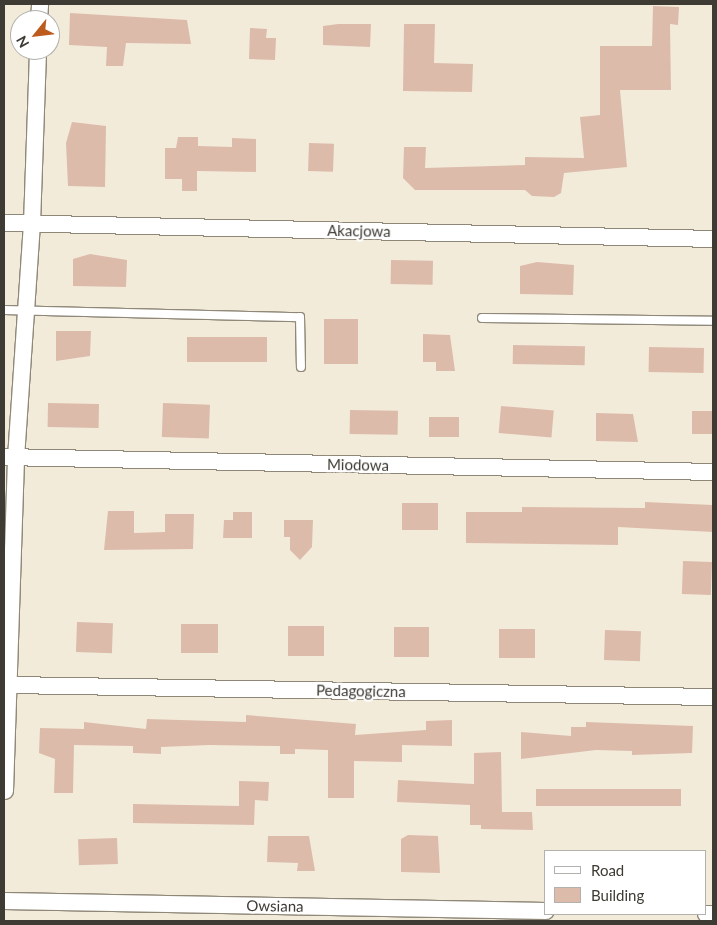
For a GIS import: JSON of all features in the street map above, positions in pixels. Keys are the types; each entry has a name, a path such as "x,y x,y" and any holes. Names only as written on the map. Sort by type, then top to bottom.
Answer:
{"street":[{"path":"5,791 10,685 10,458 26,311 32,224 38,60"},
{"name":"Akacjowa","path":"4,223 713,239"},
{"name":"Miodowa","path":"10,458 713,472"},
{"name":"Pedagogiczna","path":"10,685 713,697"},
{"name":"Owsiana","path":"4,901 544,911"}],"lane":[{"path":"4,310 300,317 301,367"},
{"path":"482,318 713,321"}],"building":[{"path":"653,6 679,7 678,25 670,24 671,90 620,90 627,167 564,173 561,193 554,197 532,196 525,190 415,190 403,178 404,147 426,147 425,168 525,165 525,157 584,158 580,117 600,115 600,46 652,46"},
{"path":"70,13 187,20 191,44 126,43 123,66 106,66 107,47 69,45"},
{"path":"371,24 370,47 323,45 323,26"},
{"path":"404,24 435,24 434,63 473,64 472,92 403,91"},
{"path":"250,28 267,29 266,38 276,38 275,60 249,59"},
{"path":"72,122 106,126 105,187 68,186 66,143"},
{"path":"178,137 198,137 198,146 232,147 232,138 256,139 256,172 197,171 197,191 182,191 182,179 165,179 165,148 176,148"},
{"path":"309,143 334,144 333,172 308,171"},
{"path":"90,254 127,260 126,287 73,286 73,259"},
{"path":"391,260 433,261 433,285 391,284"},
{"path":"537,262 574,265 573,295 520,294 520,266"},
{"path":"324,319 358,319 358,364 324,364"},
{"path":"56,331 91,331 90,356 56,361"},
{"path":"423,334 450,335 455,371 436,371 436,362 423,362"},
{"path":"187,337 267,337 267,362 187,362"},
{"path":"513,345 585,346 585,365 513,364"},
{"path":"649,347 704,348 704,373 649,372"},
{"path":"48,403 99,404 99,428 48,427"},
{"path":"163,403 210,405 209,439 162,437"},
{"path":"501,406 554,411 551,438 499,433"},
{"path":"350,410 398,411 398,435 350,434"},
{"path":"692,411 713,411 713,434 692,434"},
{"path":"596,413 633,414 638,442 596,441"},
{"path":"429,417 459,417 459,437 429,437"},
{"path":"645,502 713,505 713,532 618,527 618,545 466,543 466,512 522,512 522,507 645,508"},
{"path":"402,503 438,503 438,530 402,530"},
{"path":"108,511 134,511 134,533 165,532 165,514 194,514 193,549 104,550"},
{"path":"233,512 252,512 252,538 223,538 224,520 233,520"},
{"path":"284,520 313,520 312,547 300,560 290,550 290,537 284,537"},
{"path":"683,561 712,562 711,595 682,594"},
{"path":"77,622 113,623 112,653 76,652"},
{"path":"181,624 218,624 218,653 181,653"},
{"path":"288,626 324,626 324,656 288,656"},
{"path":"394,627 429,627 429,657 394,657"},
{"path":"499,629 535,629 535,658 499,658"},
{"path":"605,630 641,631 640,661 604,660"},
{"path":"246,715 356,724 355,735 426,730 426,721 452,720 452,746 402,745 402,762 354,761 354,798 328,798 328,750 295,749 295,754 280,754 280,746 210,745 161,747 161,754 133,753 133,746 74,745 73,793 54,793 55,759 39,753 40,728 84,729 84,722 146,729 147,719 246,722"},
{"path":"586,722 693,726 692,753 632,755 632,751 596,750 521,759 521,732 571,736 571,727 586,727"},
{"path":"501,752 502,812 532,812 533,830 481,829 481,825 470,825 470,805 397,802 398,780 474,784 474,753"},
{"path":"239,781 269,782 268,801 255,800 254,825 133,823 133,804 239,806"},
{"path":"536,789 681,789 681,806 536,806"},
{"path":"408,835 438,836 440,873 401,872 401,839"},
{"path":"268,836 309,836 315,871 297,871 298,863 267,862"},
{"path":"117,838 118,864 79,865 78,839"}]}
